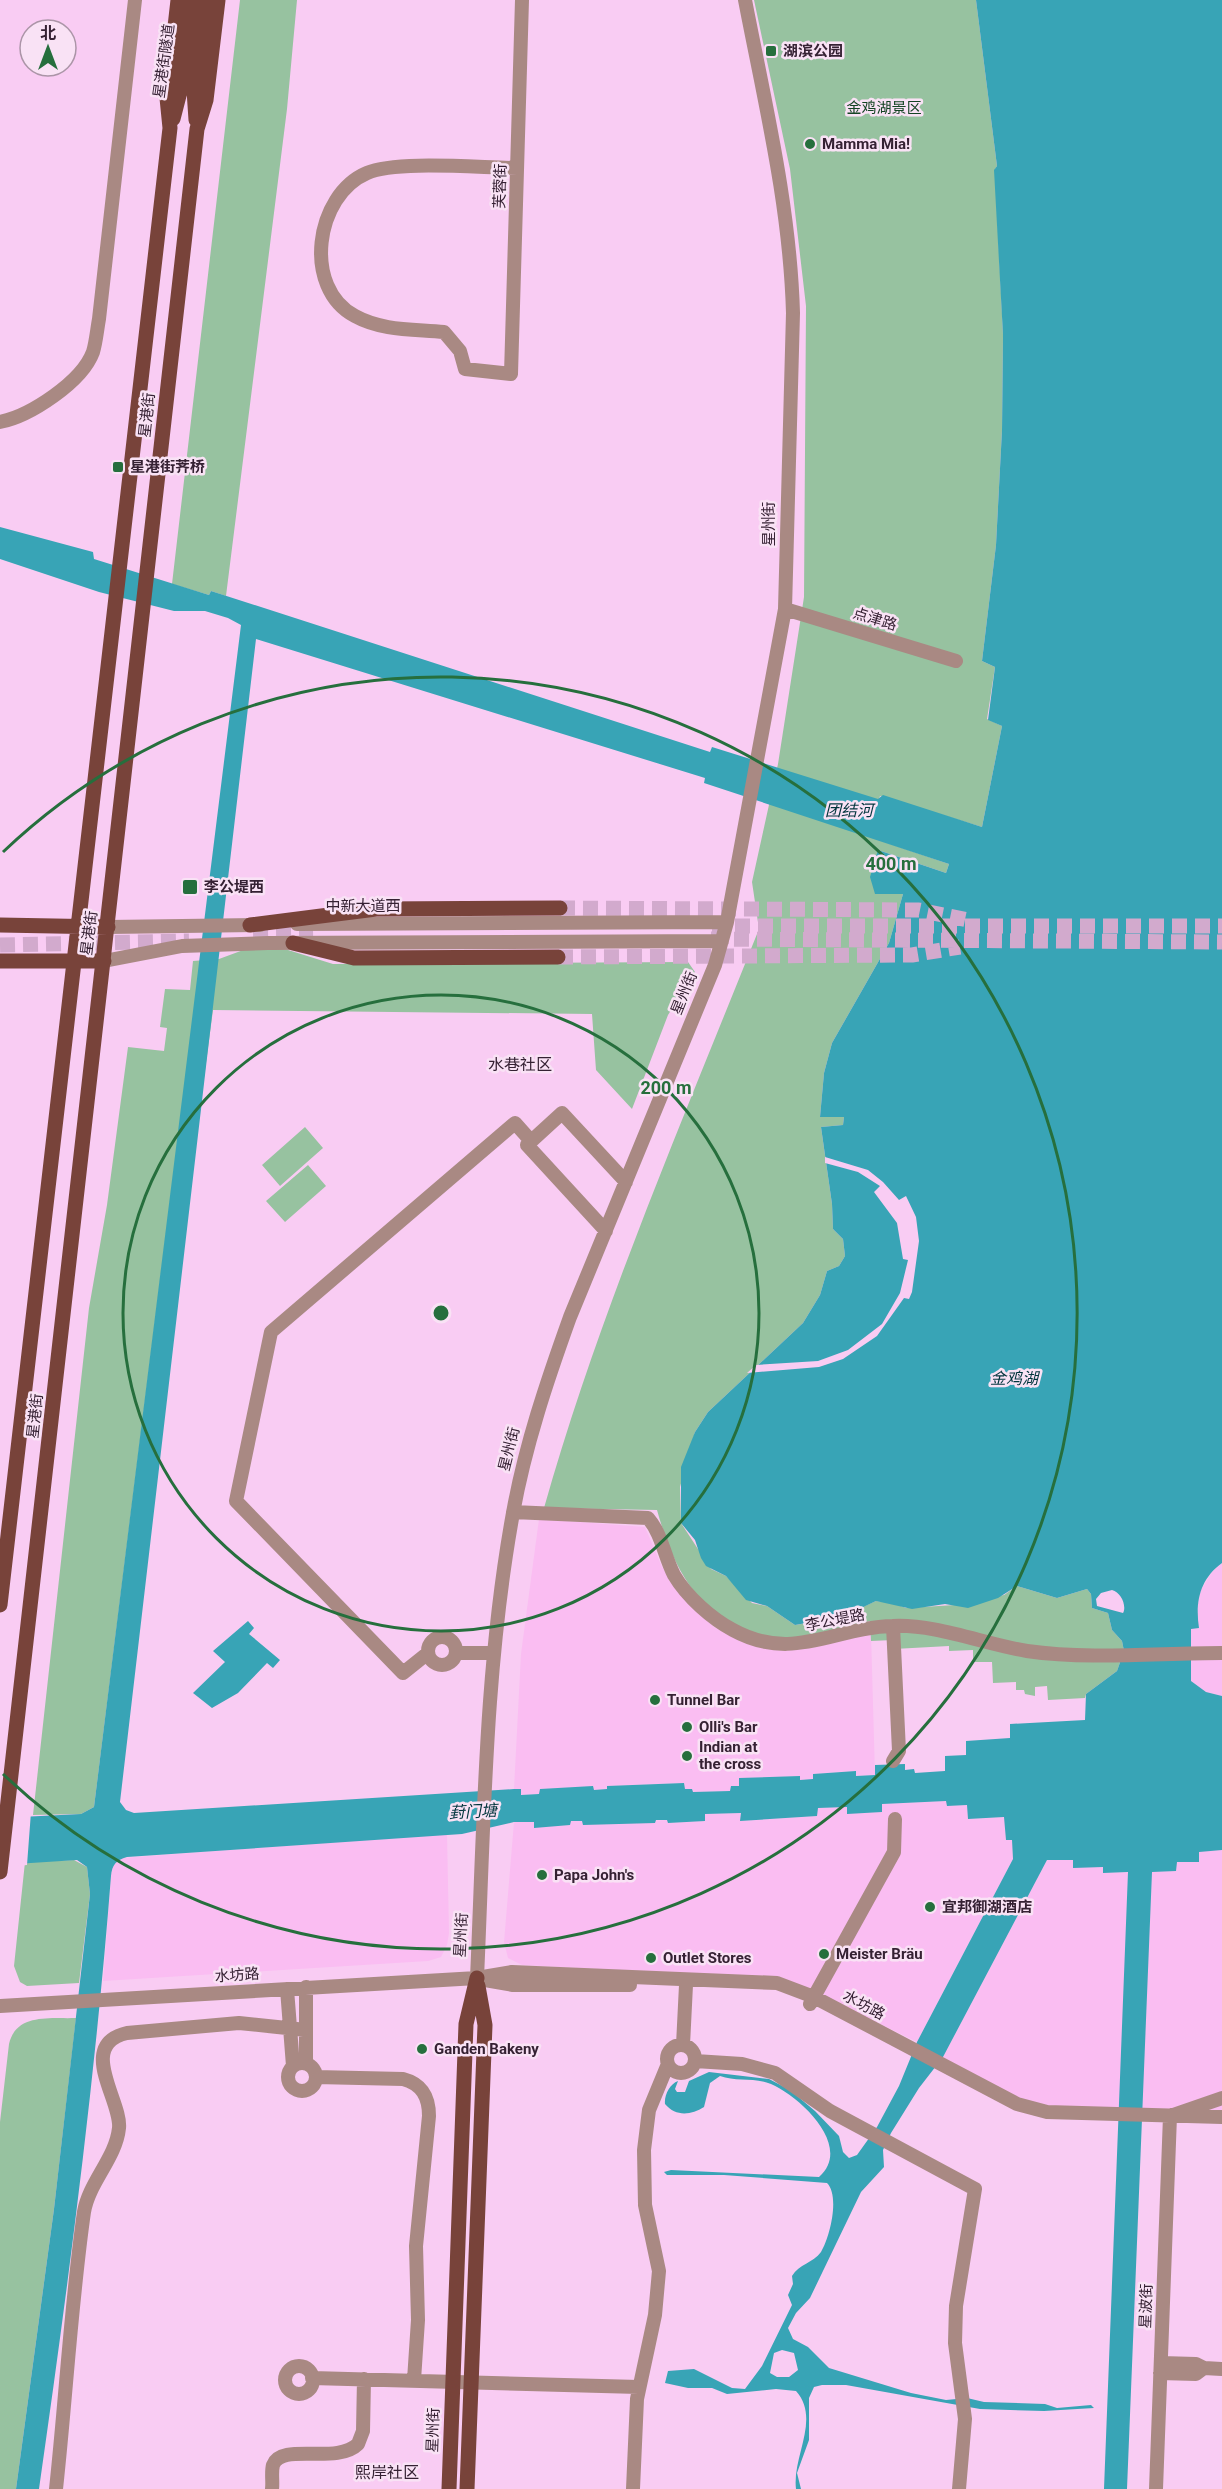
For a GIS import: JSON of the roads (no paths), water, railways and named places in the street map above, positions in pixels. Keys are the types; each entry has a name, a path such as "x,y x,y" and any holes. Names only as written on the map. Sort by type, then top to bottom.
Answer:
{"main road":[{"name":"星港街","path":"0,1605 6,1506 75,961 170,128 167,98 178,0"},
{"name":"星港街隧道","path":"170,128 181,88 191,0"},
{"path":"197,129 194,90 204,0"},
{"name":"星港街","path":"0,1872 197,129 206,100 218,0"},
{"path":"250,925 376,909 560,908"},
{"name":"中新大道西","path":"0,925 108,927"},
{"path":"293,943 354,958 558,957"},
{"path":"0,961 104,961"},
{"name":"星州街","path":"449,2489 466,2024 477,1978"},
{"name":"星州街","path":"467,2489 485,2025 477,1978"}],"street":[{"path":"0,422 24,413 60,391 93,353 99,320 135,0"},
{"name":"芙蓉街","path":"517,168 395,167 367,172 344,188 329,212 322,244 322,271 334,298 354,316 392,329 444,332 460,351 465,369 511,374 522,0"},
{"name":"星州街","path":"477,1978 494,1653 513,1512 534,1424 549,1376 715,965 727,922 761,752 785,609 793,313 791,272 781,181 745,0"},
{"name":"点津路","path":"785,609 956,661"},
{"name":"中新大道西","path":"108,927 727,922"},
{"path":"104,961 182,946 722,940"},
{"path":"606,1232 527,1145 562,1113 626,1182"},
{"path":"428,1653 435,1664 444,1665 452,1661 456,1653 454,1644 442,1637 430,1644 428,1653 403,1673 236,1501 238,1490 271,1332 515,1123 531,1141"},
{"name":"李公堤路","path":"513,1512 648,1518 655,1526 674,1575 683,1587 718,1621 756,1640 783,1644 813,1642 892,1626 919,1628 1027,1651 1099,1654 1222,1653"},
{"path":"892,1626 898,1751 892,1761"},
{"path":"456,1653 494,1653"},
{"path":"812,2000 894,1852 895,1819"},
{"name":"水坊路","path":"0,2006 477,1978 512,1972 777,1983 906,2050 992,2101 1028,2114 1170,2120 1222,2125"},
{"name":"水坊路","path":"477,1978 513,1985 686,1985 758,1989 812,2000"},
{"path":"683,2045 686,1985"},
{"path":"299,2064 313,2068 316,2077 312,2086 307,2090 294,2088 288,2077 299,2064 299,2030 306,1987"},
{"path":"287,1989 299,2030"},
{"path":"56,2489 84,2211 119,2127 104,2073 103,2061 107,2047 117,2036 139,2031 239,2023 299,2030"},
{"path":"668,2064 674,2071 683,2073 691,2069 695,2061 692,2051 683,2045"},
{"path":"633,2489 639,2387 655,2314 659,2271 644,2194 645,2138 649,2110 668,2064 670,2051 683,2045"},
{"path":"695,2061 742,2064 769,2070 831,2111 975,2188 956,2306 955,2343 964,2412 959,2489"},
{"path":"316,2077 403,2079 416,2085 426,2096 429,2116 416,2246 418,2320 414,2380"},
{"path":"1170,2120 1222,2098"},
{"name":"水坊路","path":"1170,2120 1222,2117"},
{"name":"星波街","path":"1156,2489 1170,2120"},
{"path":"1160,2368 1196,2374 1204,2368 1222,2369"},
{"path":"312,2378 639,2387"},
{"path":"272,2489 273,2465 280,2457 292,2454 341,2454 358,2444 363,2431 364,2379"}],"water":[{"name":"金鸡湖","path":"976,0 1222,0 1222,1563 1204,1584 1199,1600 1199,1628 1191,1629 1191,1681 1206,1692 1222,1696 1222,1850 1199,1852 1199,1862 1177,1862 1176,1871 1152,1872 1127,2489 1104,2489 1128,1872 1103,1873 1103,1867 1073,1868 1073,1860 1047,1860 943,2057 919,2088 891,2133 883,2150 884,2167 861,2192 810,2298 796,2313 788,2328 793,2339 808,2347 829,2368 911,2393 946,2400 967,2398 984,2402 1045,2404 1057,2408 1091,2405 1094,2408 1044,2411 980,2409 846,2385 814,2387 809,2398 809,2440 797,2473 801,2489 796,2489 796,2476 806,2426 806,2413 803,2402 796,2391 776,2389 727,2394 712,2388 688,2388 665,2383 668,2371 694,2369 732,2388 745,2389 762,2366 792,2305 788,2295 793,2284 792,2276 821,2252 830,2227 833,2207 831,2189 827,2183 724,2175 667,2175 664,2172 671,2170 819,2177 828,2165 830,2151 827,2137 819,2123 795,2099 771,2084 720,2076 710,2083 704,2107 694,2112 684,2113 674,2111 665,2104 668,2090 678,2081 675,2089 677,2092 685,2092 689,2081 709,2072 769,2079 790,2090 815,2111 839,2136 843,2152 849,2158 857,2155 877,2127 899,2086 917,2042 1013,1859 1012,1840 1006,1840 1004,1817 968,1819 967,1805 947,1806 946,1801 882,1804 882,1812 847,1814 847,1807 818,1808 817,1816 740,1821 741,1813 705,1814 705,1821 668,1823 667,1820 656,1820 655,1823 583,1825 582,1821 571,1821 570,1825 534,1828 534,1822 514,1822 462,1834 127,1857 117,1861 111,1876 80,2183 39,2489 16,2489 54,2209 90,1894 87,1867 77,1860 0,1865 0,1818 81,1814 94,1807 241,625 228,618 205,611 174,611 99,592 0,559 0,527 93,552 94,559 209,595 211,591 710,752 712,747 878,799 883,795 982,827 1002,726 988,720 995,667 982,661 996,545 1002,430 1003,335 994,170 997,166","holes":["256,639 705,778 704,783 949,864 946,873 878,850 870,877 875,894 903,894 889,943 832,1043 824,1073 820,1117 844,1117 843,1125 821,1127 832,1204 833,1229 843,1239 845,1256 839,1266 827,1271 820,1295 803,1323 708,1412 695,1432 681,1467 681,1523 695,1540 706,1566 726,1576 746,1600 767,1606 795,1625 818,1621 829,1626 840,1625 859,1609 876,1601 912,1609 945,1604 968,1608 998,1598 1017,1586 1057,1598 1087,1589 1091,1594 1092,1608 1108,1613 1112,1630 1122,1641 1124,1651 1117,1671 1086,1694 1085,1720 1010,1724 1010,1738 966,1741 966,1755 945,1756 945,1771 915,1773 914,1769 905,1770 905,1764 875,1765 875,1775 856,1776 856,1771 813,1774 813,1779 800,1780 800,1776 739,1778 739,1786 731,1786 730,1791 693,1792 692,1789 685,1789 684,1783 607,1786 607,1789 594,1790 593,1786 540,1789 539,1794 521,1795 521,1789 514,1789 134,1813 126,1810 120,1802","1112,1590 1118,1593 1124,1603 1123,1613 1097,1606 1096,1599 1101,1593","782,2350 794,2353 798,2370 789,2377 777,2377 770,2373 774,2353"]},
{"path":"248,1621 254,1628 249,1634 280,1660 273,1668 267,1663 238,1693 212,1708 193,1693 225,1662 213,1651"}],"tunnel":[{"path":"560,908 919,910 968,920"},
{"path":"712,926 1222,926"},
{"path":"253,930 313,929"},
{"path":"711,939 1222,942"},
{"path":"0,945 189,941"},
{"path":"558,957 912,955 960,947"}],"place":[{"name":"湖滨公园","path":"771,51"},
{"name":"Mamma Mia!","path":"810,144"},
{"name":"星港街荠桥","path":"118,467"},
{"name":"李公堤西","path":"190,887"},
{"name":"Tunnel Bar","path":"655,1700"},
{"name":"Olli's Bar","path":"687,1727"},
{"name":"Indian at the cross","path":"687,1756"},
{"name":"Papa John's","path":"542,1875"},
{"name":"宜邦御湖酒店","path":"930,1907"},
{"name":"Meister Bräu","path":"824,1954"},
{"name":"Outlet Stores","path":"651,1958"},
{"name":"Ganden Bakeny","path":"422,2049"}],"district":[{"name":"水巷社区","path":"520,1064"},
{"name":"熙岸社区","path":"387,2472"}],"park label":[{"name":"金鸡湖景区","path":"884,108"}],"water label":[{"name":"团结河","path":"849,810"},
{"name":"葑门塘","path":"473,1811"}]}
